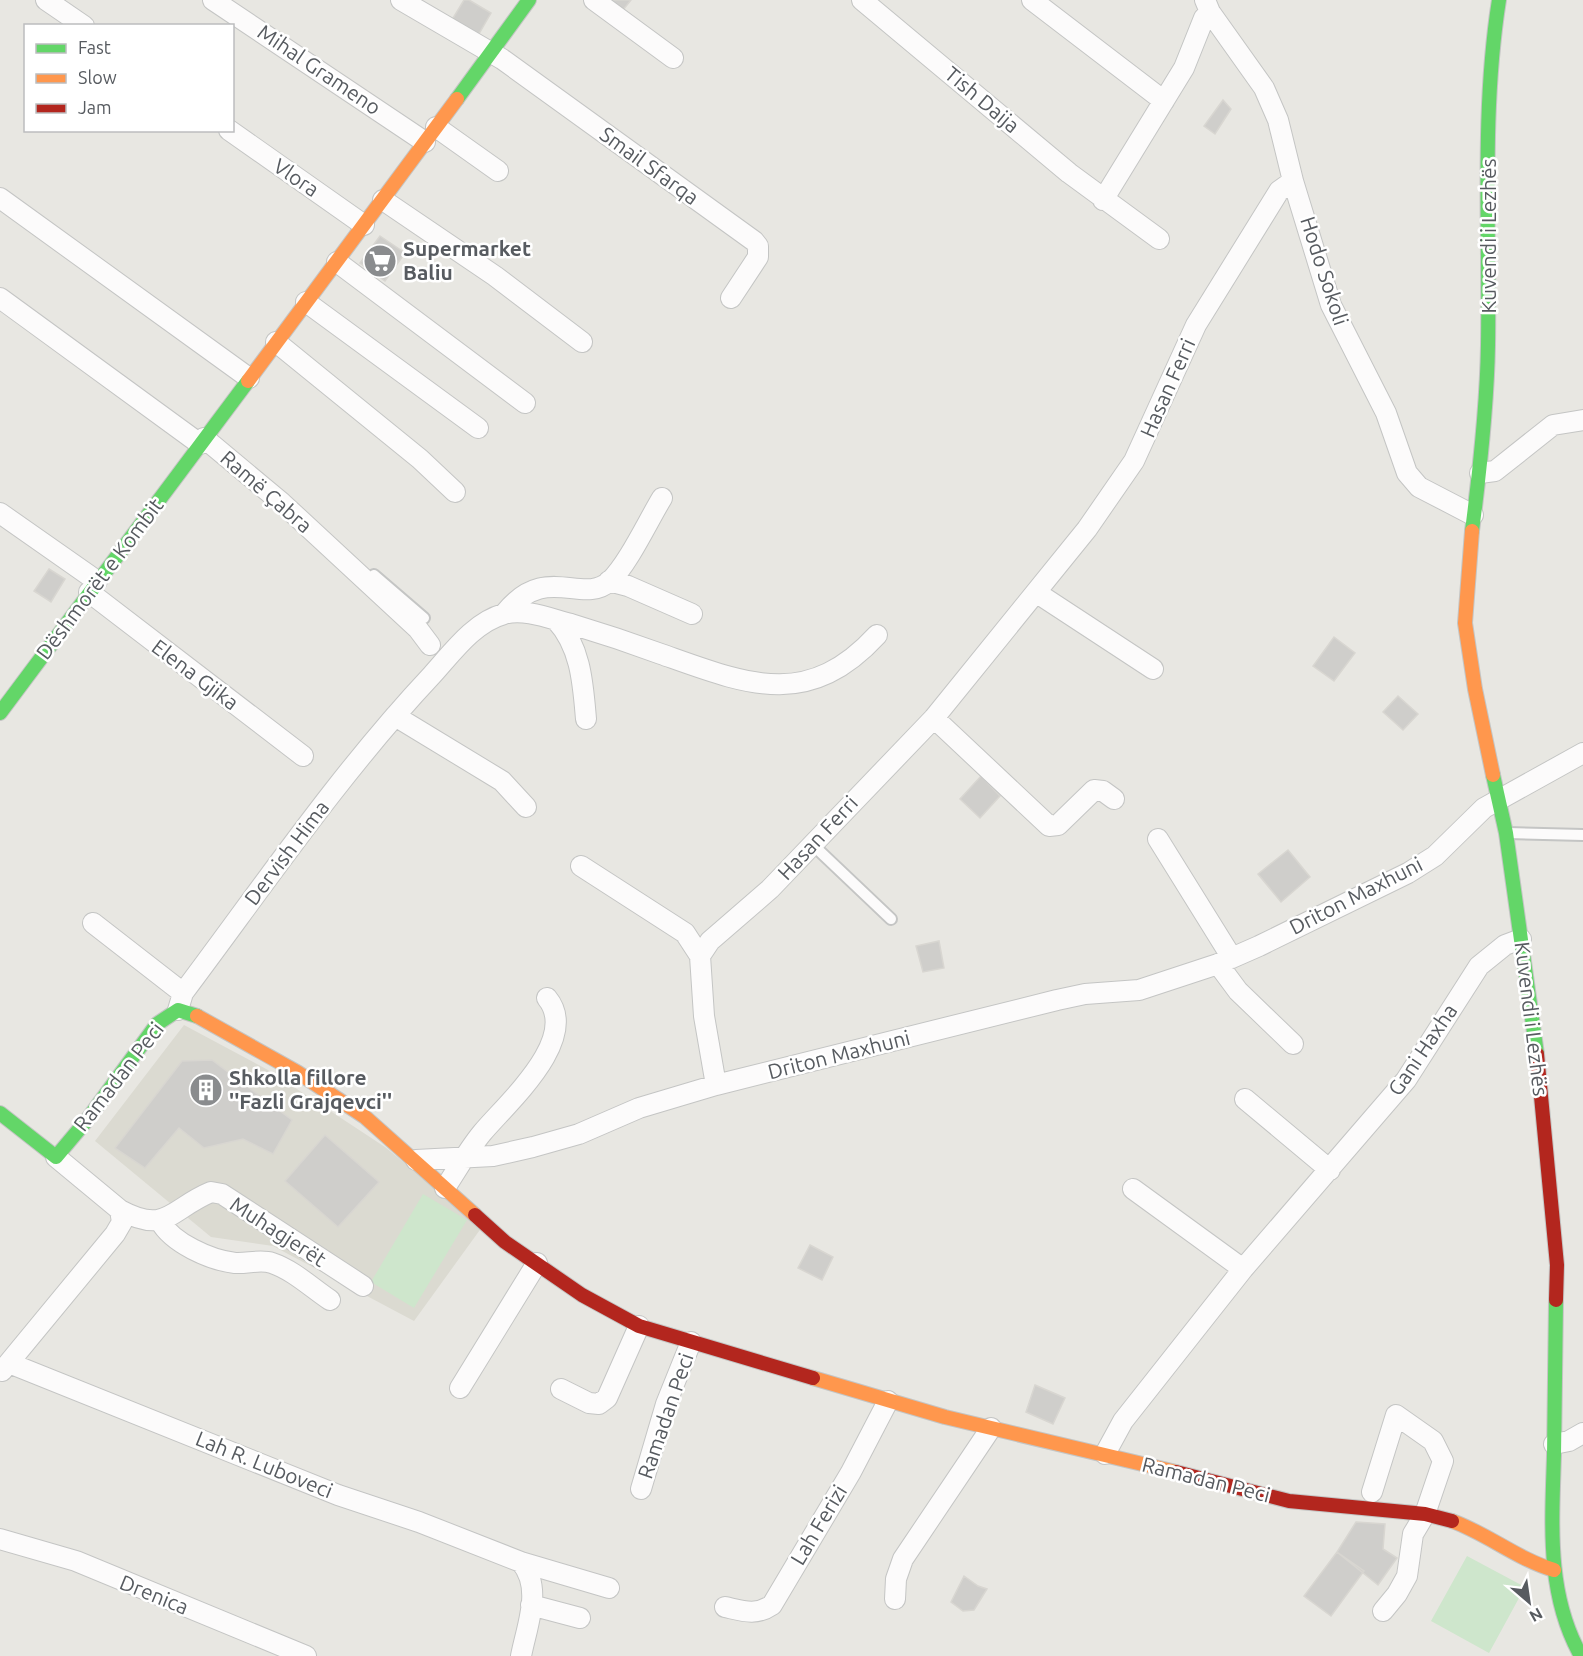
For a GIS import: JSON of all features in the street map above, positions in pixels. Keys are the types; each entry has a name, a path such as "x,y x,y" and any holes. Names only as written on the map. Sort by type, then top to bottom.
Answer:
{"street":[{"path":"46,0 81,24"},
{"name":"Mihal Grameno","path":"213,0 430,134"},
{"path":"401,0 491,52"},
{"name":"Dëshmorët e Kombit","path":"0,713 383,200 529,0"},
{"path":"594,0 673,58"},
{"name":"Tish Daija","path":"862,0 1102,200 1159,238"},
{"path":"1032,0 1164,101"},
{"name":"Kuvendi i Lezhës","path":"1499,0 1492,45 1488,98 1488,346 1485,432 1473,515 1465,593 1465,623 1475,689 1506,832 1543,1109 1557,1265 1551,1505 1554,1570 1566,1624 1581,1656"},
{"path":"1102,200 1184,68 1208,6"},
{"name":"Hodo Sokoli","path":"1208,6 1264,88 1278,120 1293,181 1331,305 1386,413 1407,473 1419,487 1473,515"},
{"name":"Smail Sfarqa","path":"491,52 758,246 758,257 731,298"},
{"name":"Vlora","path":"232,132 364,225"},
{"path":"430,134 498,171"},
{"name":"Hasan Ferri","path":"700,956 710,941 770,889 934,718 1087,529 1134,461 1196,325 1273,201 1283,187 1293,181"},
{"path":"0,198 249,378"},
{"path":"383,200 495,276 582,342"},
{"path":"337,262 525,403"},
{"path":"0,298 202,441"},
{"path":"306,302 478,428"},
{"path":"276,342 420,459 455,492"},
{"path":"1480,473 1495,471 1552,425 1583,420"},
{"name":"Ramë Çabra","path":"202,441 328,546 418,629 430,645"},
{"path":"662,498 609,581 628,586 692,614"},
{"name":"Elena Gjika","path":"0,513 303,756"},
{"name":"Dervish Hima","path":"181,1001 338,787 395,716 468,636 486,622 505,613 526,593 538,588 553,586 586,590 609,581"},
{"path":"1037,593 1153,669"},
{"path":"505,613 531,614 556,620 708,672 746,682 779,685 796,683 827,674 853,658 877,634"},
{"path":"556,620 567,632 573,645 583,684 586,719"},
{"path":"395,716 502,781 526,807"},
{"path":"934,718 1049,826 1058,825 1094,790 1103,791 1114,799"},
{"name":"Driton Maxhuni","path":"416,1160 493,1156 534,1147 579,1134 639,1108 716,1085 1067,998 1139,990 1225,961 1408,873 1435,856 1476,815 1499,798 1583,753"},
{"path":"1158,839 1225,961 1238,991 1293,1044"},
{"path":"581,866 685,933 700,956 701,996 716,1085"},
{"path":"93,923 181,1001"},
{"name":"Gani Haxha","path":"1105,1454 1123,1421 1243,1269 1330,1170 1410,1073 1479,966 1505,945 1521,939"},
{"path":"445,1188 480,1136 534,1072 552,1044 558,1022 555,1008 547,998"},
{"name":"Ramadan Peci","path":"56,1157 87,1120 157,1024 181,1001 191,1012 305,1077 365,1117 416,1160 498,1236 582,1295 639,1326 888,1401 1289,1501 1425,1514 1474,1528 1531,1563 1554,1570"},
{"path":"1245,1099 1330,1170"},
{"path":"0,1113 56,1157"},
{"name":"Muhagjerët","path":"56,1157 120,1210 147,1222 160,1221 211,1192 222,1194 363,1287"},
{"path":"1133,1189 1243,1269"},
{"path":"4,1368 115,1234 122,1222 120,1210"},
{"name":"Muhagjerët","path":"160,1221 164,1229 200,1252 236,1263 269,1262 285,1269 330,1300"},
{"path":"460,1388 537,1263"},
{"path":"561,1389 589,1403 599,1404 607,1398 639,1326"},
{"name":"Ramadan Peci","path":"641,1489 666,1404 691,1342"},
{"name":"Lah R. Luboveci","path":"4,1368 521,1562 609,1588"},
{"name":"Lah Ferizi","path":"725,1607 751,1613 763,1612 772,1605 851,1472 888,1401"},
{"path":"1372,1492 1396,1415 1433,1442 1442,1454 1442,1468 1425,1514 1413,1533 1407,1576 1397,1594 1383,1611"},
{"path":"895,1599 896,1579 903,1559 991,1428"},
{"path":"1554,1444 1569,1441 1583,1433"},
{"name":"Drenica","path":"0,1539 76,1561 306,1656"},
{"path":"521,1562 531,1574 534,1587 521,1656"},
{"path":"531,1605 580,1618"}],"lane":[{"name":"Ramë Çabra","path":"328,546 339,546 424,618"},
{"path":"1506,832 1528,835 1583,835"},
{"path":"812,844 891,919"}],"shaded area":[{"path":"184,1025 268,1070 385,1147 482,1227 414,1321 273,1246 211,1237 95,1141"}],"green space":[{"path":"423,1194 467,1220 414,1308 371,1282"},
{"path":"1467,1556 1525,1587 1489,1653 1431,1621"}],"building":[{"path":"464,0 469,0 491,13 476,39 450,23"},
{"path":"610,0 631,0 623,10"},
{"path":"1223,100 1231,109 1215,134 1204,126"},
{"path":"380,236 405,253 385,281 360,263"},
{"path":"49,569 65,579 51,602 34,591"},
{"path":"1334,637 1355,653 1334,681 1313,666"},
{"path":"1398,696 1418,714 1403,730 1383,712"},
{"path":"981,776 1000,796 980,818 960,799"},
{"path":"1288,850 1310,877 1281,902 1258,874"},
{"path":"939,941 944,968 923,972 916,946"},
{"name":"Shkolla fillore ''Fazli Grajqevci''","path":"212,1060 292,1120 273,1154 243,1139 204,1148 179,1128 145,1168 115,1148 182,1061"},
{"path":"325,1135 379,1182 338,1227 285,1181"},
{"path":"810,1245 833,1257 822,1280 798,1268"},
{"path":"1035,1385 1065,1398 1053,1424 1026,1412"},
{"path":"1356,1522 1385,1524 1383,1549 1397,1558 1378,1585 1337,1552"},
{"path":"1337,1552 1364,1571 1331,1616 1304,1596"},
{"path":"964,1576 978,1586 987,1589 974,1610 963,1611 951,1602"}],"traffic: fast":[{"path":"457,99 529,0"},
{"path":"1472,531 1486,392 1488,129 1493,43 1499,0"},
{"path":"0,713 248,381"},
{"path":"1493,775 1506,833 1537,1054"},
{"path":"0,1113 56,1157 87,1120 157,1024 178,1010 197,1016"},
{"path":"1556,1300 1552,1533 1562,1608 1581,1656"}],"traffic: slow":[{"path":"248,381 457,99"},
{"path":"1472,531 1465,623 1475,689 1493,775"},
{"path":"197,1016 297,1072 365,1117 475,1215"},
{"path":"813,1378 945,1417 1176,1472"},
{"path":"1452,1521 1528,1560 1554,1570"}],"traffic: jam":[{"path":"1537,1054 1557,1265 1556,1300"},
{"path":"475,1215 505,1242 582,1295 639,1326 813,1378"},
{"path":"1176,1472 1289,1501 1425,1514 1452,1521"}],"place":[{"name":"Supermarket Baliu","path":"380,261"},
{"name":"Shkolla fillore ''Fazli Grajqevci''","path":"206,1090"}]}
